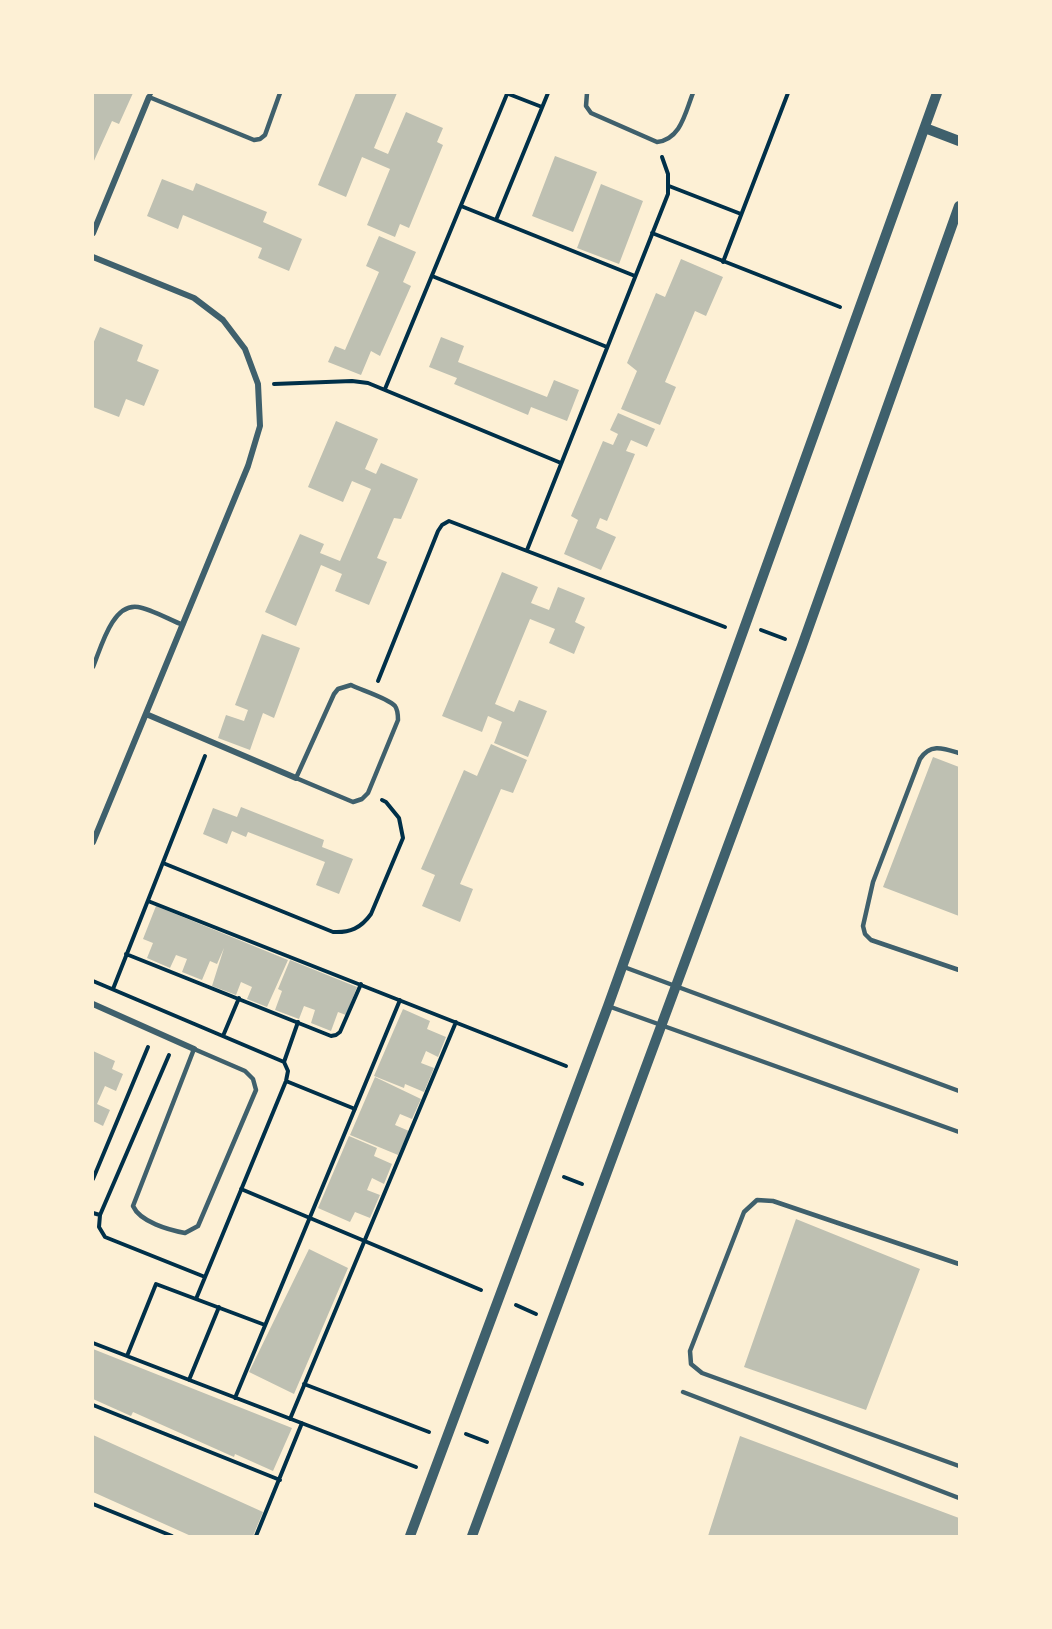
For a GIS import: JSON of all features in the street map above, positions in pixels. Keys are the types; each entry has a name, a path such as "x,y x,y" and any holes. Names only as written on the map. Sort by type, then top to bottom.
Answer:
{"street":[{"path":"410,1536 623,966 937,93"},
{"path":"93,233 150,95"},
{"path":"925,128 959,141"},
{"path":"472,1536 802,646 959,206"},
{"path":"93,257 194,298 223,320 245,350 258,384 260,426 248,466 93,842"},
{"path":"146,714 296,778"},
{"path":"93,1004 194,1049"}],"lane":[{"path":"150,95 254,140 265,135 280,93"},
{"path":"587,93 586,106 591,113 657,142 666,141 674,136 693,93"},
{"path":"93,667 116,615 126,608 138,607 183,625"},
{"path":"351,685 373,694 395,706 398,720 368,793 362,799 353,802 296,778 338,689 351,685"},
{"path":"959,753 938,747 931,748 920,759 873,882 863,926 865,934 871,940 959,970"},
{"path":"623,966 959,1091"},
{"path":"608,1006 959,1132"},
{"path":"194,1049 245,1071 253,1079 256,1090 198,1227 185,1233 143,1218 136,1214 133,1206 194,1049"},
{"path":"959,1264 773,1201 757,1200 744,1212 690,1351 691,1364 702,1373 959,1466"},
{"path":"683,1392 959,1498"}],"path":[{"path":"385,389 506,93 542,107"},
{"path":"496,220 548,93"},
{"path":"723,262 788,93"},
{"path":"527,550 669,186 668,174 657,142"},
{"path":"669,186 741,214"},
{"path":"461,206 635,276"},
{"path":"652,233 857,314"},
{"path":"432,276 607,347"},
{"path":"258,384 352,381 369,383 561,463"},
{"path":"373,694 438,531 449,521 744,629 802,646"},
{"path":"112,989 211,742"},
{"path":"163,863 333,932 344,933 355,930 371,914 403,838 399,818 386,802 368,793"},
{"path":"148,900 583,1073"},
{"path":"126,954 332,1036 340,1032 361,984"},
{"path":"93,981 284,1062 288,1071 286,1081 196,1299"},
{"path":"224,1036 239,998"},
{"path":"235,1398 400,1000"},
{"path":"284,1062 298,1022"},
{"path":"290,1419 456,1022"},
{"path":"93,1179 155,1031"},
{"path":"286,1081 355,1109"},
{"path":"547,1171 600,1191"},
{"path":"241,1189 552,1320"},
{"path":"93,1213 100,1215"},
{"path":"127,1356 156,1284 265,1325"},
{"path":"189,1380 219,1307"},
{"path":"93,1343 434,1474"},
{"path":"304,1384 448,1434 504,1449"},
{"path":"93,1405 280,1479"},
{"path":"256,1536 302,1423"},
{"path":"93,1504 172,1536"},
{"path":"152,1536 155,1529"}],"building":[{"path":"93,93 133,93 119,124 112,121 93,163"},
{"path":"356,93 397,93 374,148 388,154 406,112 443,128 437,142 443,145 409,228 400,224 395,237 367,225 390,169 362,157 346,197 318,185"},
{"path":"555,156 597,172 573,232 532,216"},
{"path":"162,179 193,191 196,183 267,212 263,222 302,239 289,271 258,258 262,248 183,215 178,229 147,216"},
{"path":"601,184 643,201 619,264 577,248"},
{"path":"379,236 416,252 403,282 411,286 380,356 371,351 361,375 328,362 335,346 345,350 379,272 366,266"},
{"path":"681,259 723,277 706,316 695,311 665,382 676,387 660,425 621,409 637,371 627,363 656,293 665,297"},
{"path":"100,327 143,345 137,361 159,370 144,406 126,399 119,417 93,407 93,344"},
{"path":"441,337 464,346 458,362 547,397 554,380 579,390 567,421 531,407 528,415 454,384 457,378 429,367"},
{"path":"618,413 655,429 647,447 631,440 626,451 635,454 607,521 600,518 596,528 616,537 601,570 564,554 578,520 571,516 603,441 613,445 618,434 610,430"},
{"path":"336,421 378,439 365,469 376,474 381,463 418,479 401,519 394,518 377,558 387,562 369,605 335,591 342,574 321,565 296,626 265,612 300,534 324,544 320,553 340,561 371,489 352,481 343,502 308,487"},
{"path":"502,572 538,587 531,603 549,610 558,587 585,598 575,622 585,627 574,654 549,643 555,629 530,619 495,704 514,712 519,700 547,711 528,757 494,743 502,722 488,716 482,732 442,716"},
{"path":"262,634 300,648 274,718 263,713 250,750 218,738 226,715 244,721 248,710 235,705"},
{"path":"491,744 527,760 513,793 501,789 460,884 473,889 460,922 422,906 435,875 421,869 464,770 477,776"},
{"path":"933,757 959,767 959,916 883,887"},
{"path":"241,807 324,840 322,847 353,859 339,894 316,885 325,862 248,832 246,837 232,831 227,844 203,834 213,808 237,817"},
{"path":"156,906 288,960 267,1007 247,999 252,987 241,982 236,995 212,986 224,948 217,964 210,961 202,980 182,972 187,959 176,955 170,968 147,958 153,943 143,939"},
{"path":"290,960 357,987 346,1015 338,1012 331,1031 311,1023 315,1010 304,1006 299,1019 275,1010 282,991 278,989"},
{"path":"403,1009 430,1021 427,1029 446,1037 438,1057 426,1051 421,1063 434,1068 424,1092 405,1084 404,1088 374,1076"},
{"path":"93,1051 115,1061 112,1069 123,1074 116,1091 105,1086 97,1104 110,1110 103,1126 93,1121"},
{"path":"375,1077 421,1099 412,1119 400,1114 395,1125 409,1131 398,1155 350,1135"},
{"path":"349,1136 377,1148 374,1156 392,1164 384,1184 372,1178 367,1190 380,1195 370,1218 355,1212 350,1222 318,1208"},
{"path":"796,1219 920,1269 866,1410 744,1367"},
{"path":"309,1249 348,1268 294,1394 249,1372"},
{"path":"93,1349 292,1428 273,1471 235,1454 234,1457 133,1412 131,1416 93,1399"},
{"path":"93,1435 263,1512 253,1536 191,1536 93,1492"},
{"path":"740,1436 959,1518 959,1536 708,1536"}]}
